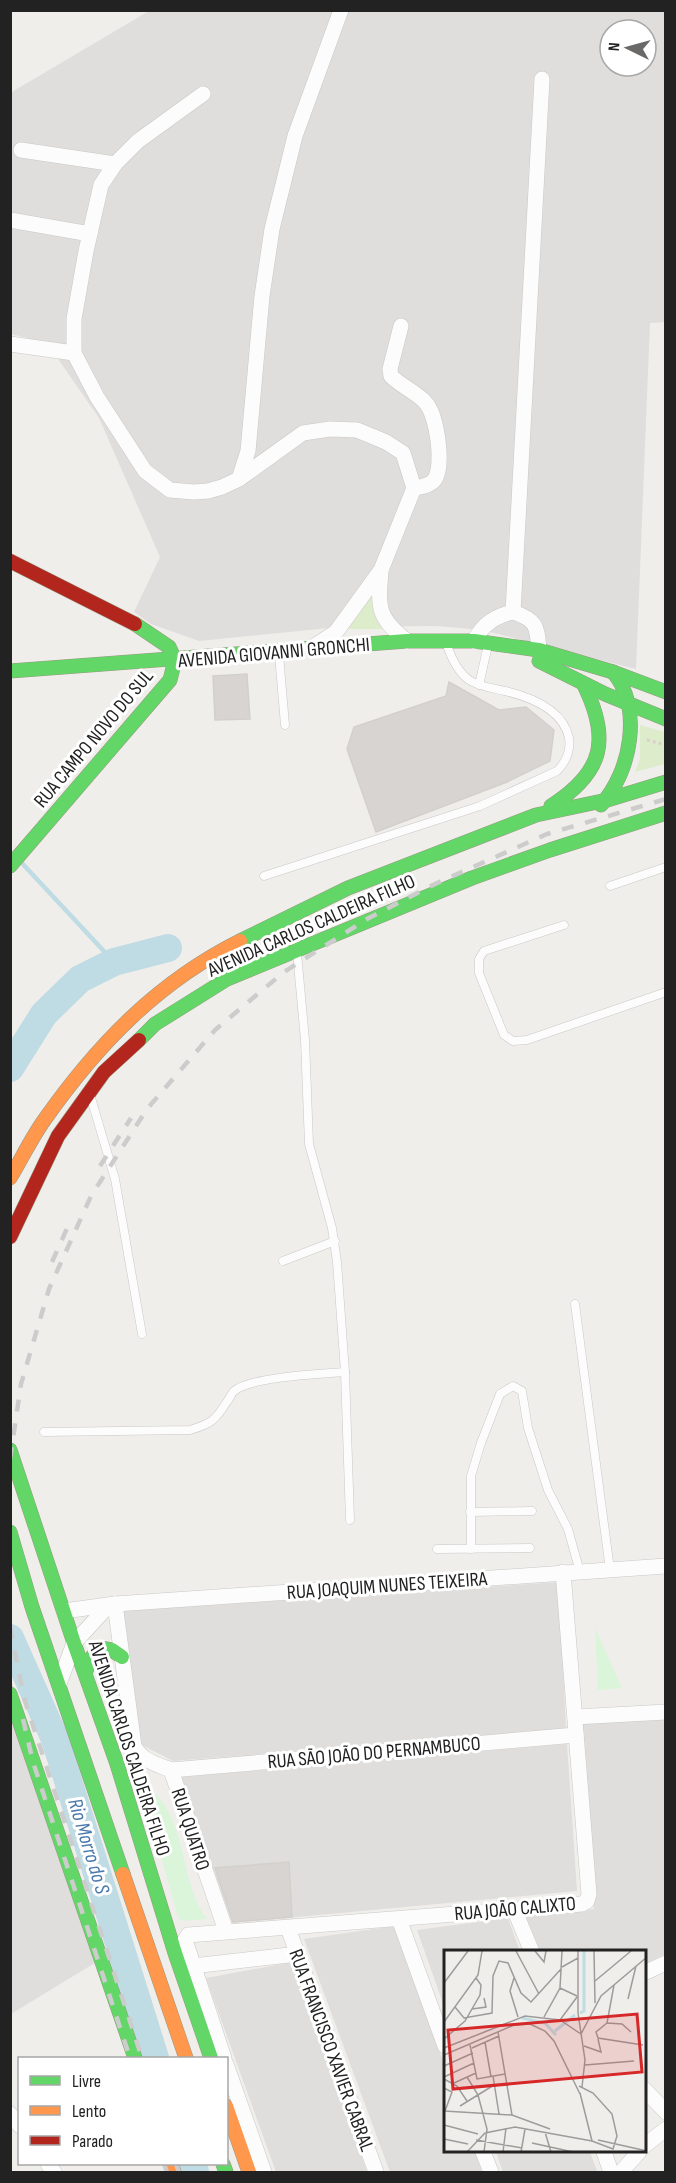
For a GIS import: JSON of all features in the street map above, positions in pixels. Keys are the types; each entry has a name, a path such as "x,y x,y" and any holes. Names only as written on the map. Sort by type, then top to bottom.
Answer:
{"main road":[{"path":"10,561 132,622 169,647 175,660"},
{"name":"AVENIDA GIOVANNI GRONCHI","path":"10,670 175,660 407,641 446,641 488,643 539,650 613,672 666,692"},
{"name":"AVENIDA GIOVANNI GRONCHI","path":"488,643 666,719"},
{"name":"RUA CAMPO NOVO DO SUL","path":"10,866 170,680 175,660"},
{"path":"550,850 607,800 624,768 630,727 623,684 613,672"},
{"path":"536,814 569,796 583,783 598,756 600,734 598,715 583,683"},
{"name":"AVENIDA CARLOS CALDEIRA FILHO","path":"10,1178 44,1120 93,1056 145,1003 208,957 348,888 536,814 607,800 666,782"},
{"name":"AVENIDA CARLOS CALDEIRA FILHO","path":"10,1237 58,1136 104,1072 155,1024 227,979 297,949 472,878 666,813"},
{"name":"AVENIDA CARLOS CALDEIRA FILHO","path":"10,1450 117,1764 175,1953 211,2057"},
{"path":"10,1532 32,1607 186,2057"},
{"path":"85,1673 92,1657 100,1648 112,1650 122,1657"},
{"path":"10,1694 135,2057"},
{"path":"228,2112 249,2172"}],"street":[{"path":"239,479 248,451 262,296 272,229 295,136 341,10"},
{"path":"513,612 542,79"},
{"path":"203,94 138,141 115,164 101,185 74,319 74,352 97,397 145,471 170,490 208,491 222,487 239,479 303,433 330,429 357,430 386,442 403,453 414,488 381,570 336,632 311,648"},
{"path":"21,150 115,164"},
{"path":"10,220 90,234"},
{"path":"401,326 390,369 391,376 425,402 434,415 437,438 438,471 434,480 425,486 414,488"},
{"path":"10,344 74,352"},
{"path":"381,570 379,597 382,617 395,632 407,641"},
{"path":"488,643 478,633 491,620 513,612 531,619 535,624 538,631 539,650"},
{"name":"RUA JOAQUIM NUNES TEIXEIRA","path":"64,1611 112,1604 666,1566"},
{"name":"RUA JOÃO CALIXTO","path":"193,1966 185,1936 582,1904 587,1900 589,1894 563,1572"},
{"path":"59,1684 74,1643 86,1627 112,1604"},
{"name":"RUA QUATRO","path":"112,1604 134,1746 139,1755 147,1761 171,1770 226,1931"},
{"path":"575,1716 666,1712"},
{"name":"RUA SÃO JOÃO DO PERNAMBUCO","path":"171,1770 576,1735"},
{"path":"514,1909 531,1950"},
{"path":"399,1919 444,2043"},
{"name":"RUA FRANCISCO XAVIER CABRAL","path":"288,1928 376,2172"},
{"path":"225,2057 193,1966 298,1954"},
{"path":"646,1973 666,1963"},
{"path":"228,2070 264,2172"},
{"path":"646,2090 666,2112"},
{"path":"646,2145 666,2129"},
{"path":"484,2153 491,2172"},
{"path":"605,2153 611,2172"},
{"path":"621,2172 637,2153"}],"lane":[{"path":"264,876 480,806 557,771 566,762 570,743 563,722 554,713 538,704 507,692 479,685 468,679 455,663 446,641"},
{"path":"479,685 488,643"},
{"path":"279,651 285,726"},
{"path":"610,886 666,867"},
{"path":"564,925 484,951 479,959 479,973 495,1015 504,1035 513,1041 527,1040 666,992"},
{"path":"297,949 305,1033 309,1144 335,1241 345,1372 350,1520"},
{"path":"90,1094 115,1179 142,1334"},
{"path":"283,1261 335,1241"},
{"path":"575,1304 610,1570"},
{"path":"44,1432 190,1430 207,1425 216,1418 234,1391 247,1384 345,1372"},
{"path":"471,1549 471,1476 500,1394 513,1386 522,1391 528,1428 548,1490 568,1529 580,1572"},
{"path":"470,1512 532,1511"},
{"path":"437,1550 531,1548"}],"path":[{"path":"644,739 666,744"}],"shaded area":[{"path":"149,11 665,11 666,322 650,323 636,669 482,630 436,626 339,627 199,641 151,624 134,612 160,557 99,418 47,343 11,334 10,93"},
{"path":"559,1582 566,1729 173,1761 140,1744 122,1611"},
{"path":"10,1676 98,1961 11,2014 10,2014"},
{"path":"665,1720 665,1954 646,1964 646,1950 539,1950 525,1916 594,1909 581,1722"},
{"path":"567,1744 577,1891 232,1923 181,1777"},
{"path":"508,1918 519,1950 444,1950 444,2006 417,1930"},
{"path":"395,1926 444,2064 444,2153 475,2153 482,2172 390,2172 304,1939"},
{"path":"293,1962 367,2172 276,2172 206,1978"},
{"path":"496,2153 590,2153 597,2171 596,2172 503,2172"}],"green space":[{"path":"377,581 375,615 383,629 345,629"},
{"path":"640,725 665,732 665,764 635,772 640,759"},
{"path":"595,1628 622,1688 598,1690"},
{"path":"140,1781 158,1796 168,1811 180,1842 193,1891 207,1919 183,1921 178,1917"}],"building":[{"path":"247,674 250,719 215,720 213,676"},
{"path":"449,682 499,710 526,707 554,730 550,761 507,782 376,832 347,749 354,727 446,696"},
{"path":"289,1862 292,1917 233,1922 215,1868"}],"waterway":[{"path":"20,861 114,962"},
{"name":"Rio Morro do S","path":"10,1068 44,1014 80,979 114,962 168,948"},
{"name":"Rio Morro do S","path":"10,1638 55,1739 155,2057"},
{"name":"Rio Morro do S","path":"192,2165 195,2172"}],"railway":[{"path":"10,1459 21,1384 49,1289 91,1196 147,1109 215,1030 284,972 367,919 435,884 547,834 666,799"},
{"path":"100,1166 131,1118"},
{"path":"52,1262 69,1224"},
{"path":"10,1627 24,1698 142,2057"},
{"path":"23,1719 33,1762 130,2057"},
{"path":"164,2165 167,2172"},
{"path":"176,2165 179,2172"}],"traffic: fast":[{"path":"10,866 170,680 175,660 169,647 135,624"},
{"path":"10,671 407,641 474,641 539,650 613,672 666,692"},
{"path":"539,661 605,694 666,719"},
{"path":"601,805 620,775 630,740 628,703 613,672"},
{"path":"551,806 582,780 592,767 597,753 599,738 597,721 583,683"},
{"path":"240,941 348,888 536,815 607,800 666,782"},
{"path":"139,1040 155,1024 227,979 472,878 666,813"},
{"path":"10,1450 117,1764 175,1953 211,2057"},
{"path":"10,1532 32,1607 123,1874"},
{"path":"85,1673 92,1657 100,1648 112,1650 122,1657"},
{"path":"10,1694 135,2057"},
{"path":"223,2165 226,2172"}],"traffic: slow":[{"path":"10,1178 45,1119 86,1065 108,1041 132,1017 182,976 210,957 240,941"},
{"path":"123,1874 186,2057"},
{"path":"228,2112 249,2172"},
{"path":"171,2165 174,2172"}],"traffic: jam":[{"path":"10,561 135,624"},
{"path":"10,1237 58,1136 104,1072 139,1040"}]}
